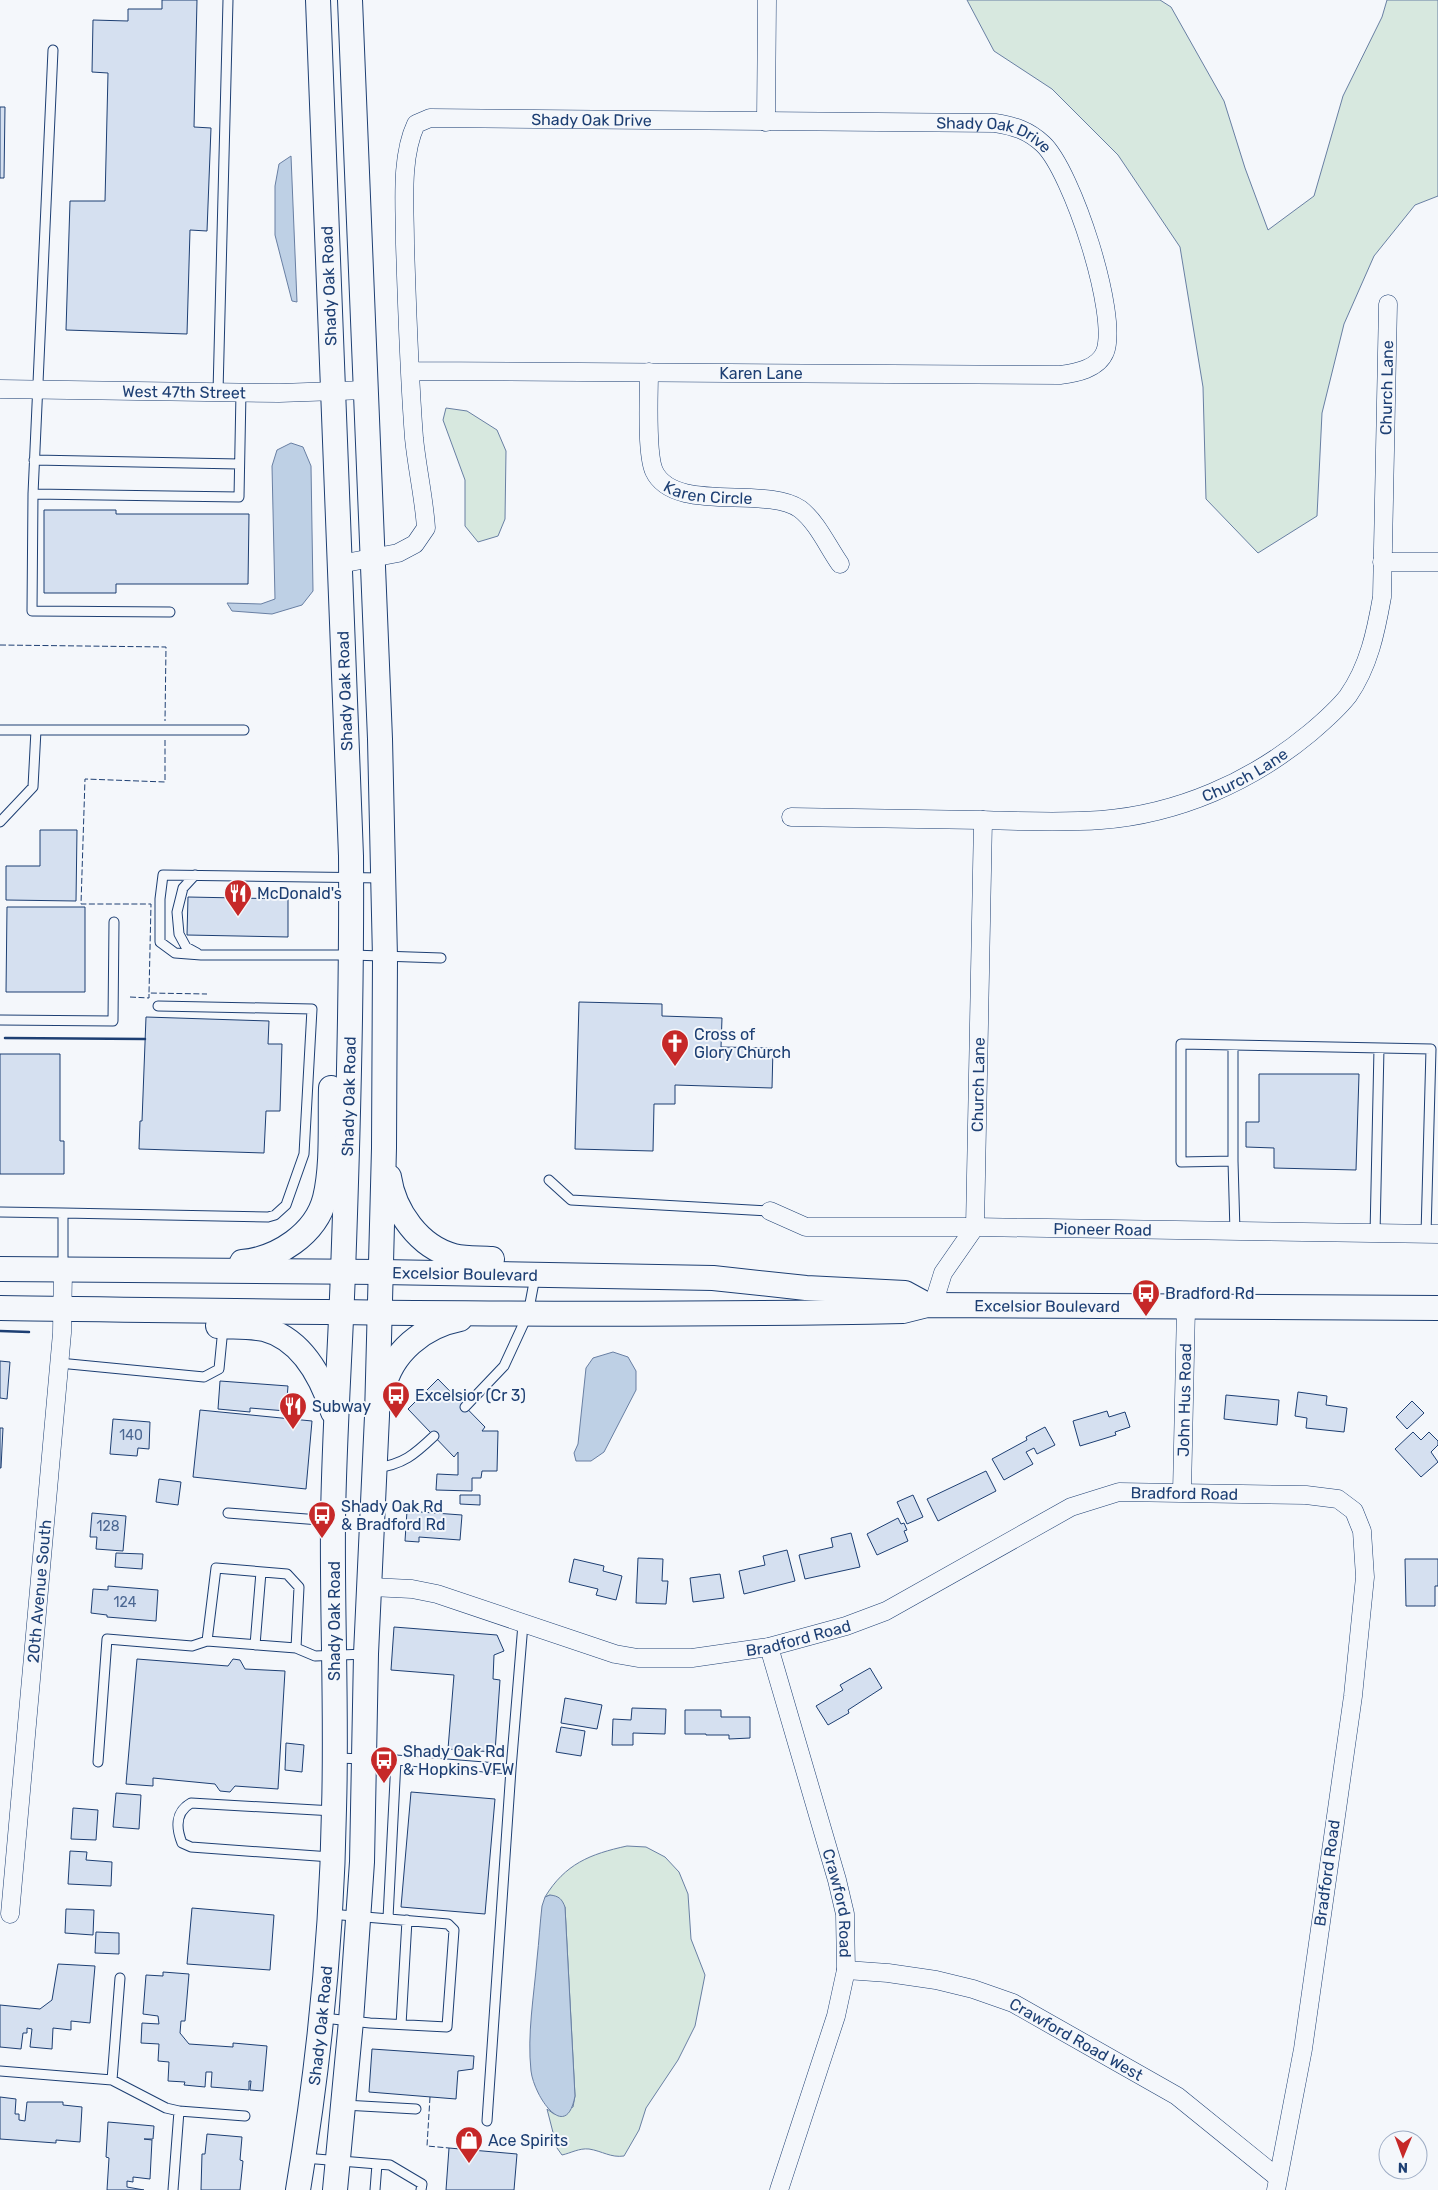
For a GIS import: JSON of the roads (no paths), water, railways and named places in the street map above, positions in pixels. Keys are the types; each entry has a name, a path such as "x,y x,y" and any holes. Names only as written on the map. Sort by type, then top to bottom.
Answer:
{"main road":[{"name":"Shady Oak Road","path":"298,2190 315,2083 322,2018 333,1858 335,1758 333,1521 342,1312 352,955 340,564 318,0"},
{"name":"Shady Oak Road","path":"335,2190 344,2105 359,1916 366,1654 377,1416 384,1148 384,956 380,739 350,0"},
{"path":"127,1271 254,1261 270,1257 284,1249 312,1224 324,1199 328,1175 333,1053 349,1012"},
{"path":"384,1148 390,1186 395,1201 406,1218 425,1241 454,1256 611,1261 713,1278"},
{"name":"Excelsior Boulevard","path":"0,1269 381,1272 713,1278 806,1288 905,1293 930,1305"},
{"name":"Excelsior Boulevard","path":"224,1319 342,1312 733,1314 903,1311 930,1305 1438,1308"},
{"path":"0,1308 62,1309 154,1325 224,1319 264,1329 293,1344 318,1375 336,1424"},
{"path":"377,1416 386,1375 399,1354 413,1341 444,1322 488,1313"}],"street":[{"path":"766,122 767,0"},
{"name":"Shady Oak Drive","path":"340,564 398,553 415,544 426,528 414,440 406,300 404,188 411,136 416,124 430,118 995,123 1020,127 1044,144 1061,170 1090,241 1108,323 1109,335 1105,354"},
{"name":"Church Lane","path":"790,817 1101,820 1149,813 1206,795 1242,779 1285,754 1323,722 1348,696 1365,665 1382,597 1388,304"},
{"name":"Karen Lane","path":"410,371 1060,375 1079,373 1091,367 1105,354"},
{"name":"Karen Circle","path":"649,372 651,455 654,470 664,484 680,493 780,502 799,509 812,521 840,564"},
{"name":"West 47th Street","path":"0,389 218,392 332,392 366,390"},
{"path":"1382,562 1438,562"},
{"name":"Church Lane","path":"975,1227 983,820"},
{"name":"Pioneer Road","path":"770,1211 806,1227 975,1227 1432,1234"},
{"path":"930,1305 943,1273 975,1227"},
{"name":"20th Avenue South","path":"10,1914 59,1363 63,1270"},
{"name":"John Hus Road","path":"1182,1492 1186,1307"},
{"name":"Bradford Road","path":"370,1587 412,1589 437,1594 616,1654 638,1658 692,1658 769,1647 846,1626 886,1611 1071,1507 1119,1492 1306,1495 1338,1499 1354,1511 1362,1531 1365,1577 1353,1696 1303,2049 1276,2183"},
{"name":"Crawford Road","path":"769,1647 837,1880 845,1914 846,1970 836,2016 779,2190"},
{"name":"Crawford Road West","path":"846,1970 888,1973 936,1980 973,1989 1013,2003 1176,2096 1276,2183"}],"lane":[{"path":"218,392 228,0"},
{"path":"53,50 34,460 32,611 170,612"},
{"path":"33,494 238,497 241,392"},
{"path":"34,460 239,464"},
{"path":"0,730 244,730"},
{"path":"0,822 34,787 36,730"},
{"path":"383,878 163,875 160,899 160,942 175,953 201,955 352,955 441,958"},
{"path":"196,875 183,888 177,912 179,934 186,947 201,955"},
{"path":"0,1020 113,1021 114,922"},
{"path":"0,1212 268,1217 276,1215 286,1205 304,1154 312,1009 158,1006"},
{"path":"1233,1162 1180,1162 1180,1044 1431,1049 1432,1234"},
{"path":"1233,1046 1235,1232"},
{"path":"1375,1234 1379,1048"},
{"path":"550,1180 571,1200 770,1211"},
{"path":"63,1212 63,1270"},
{"path":"465,1407 504,1366 528,1314 535,1274"},
{"path":"59,1363 204,1377 219,1369 224,1319"},
{"path":"374,1468 394,1465 413,1456 434,1436"},
{"path":"228,1513 333,1521"},
{"path":"207,1641 216,1568 287,1574 299,1587 296,1648"},
{"path":"255,1645 261,1572"},
{"path":"487,2121 523,1624"},
{"path":"98,1762 107,1639 192,1646 207,1641 296,1648 314,1656 366,1654"},
{"path":"335,1758 396,1760 511,1769"},
{"path":"388,1918 396,1760"},
{"path":"333,1858 191,1847 182,1843 178,1822 180,1814 191,1803 334,1811"},
{"path":"322,2018 447,2027 454,1930 448,1924 330,1914"},
{"path":"401,2025 408,1920"},
{"path":"112,2080 120,1978"},
{"path":"0,2071 112,2080 166,2108 180,2111 245,2116"},
{"path":"344,2105 416,2109"},
{"path":"173,2190 180,2111"},
{"path":"304,2158 390,2165 422,2184 421,2190"},
{"path":"375,2190 377,2164"}],"water":[{"path":"291,156 297,302 292,301 275,235 275,186 279,164"},
{"path":"291,443 303,447 311,466 313,591 302,605 272,614 232,611 227,603 261,604 275,599 272,466 277,450"},
{"path":"613,1352 628,1357 636,1371 636,1390 604,1452 591,1461 576,1461 574,1453 578,1444 586,1368 593,1358"},
{"path":"550,1895 560,1898 565,1907 575,2096 571,2110 565,2116 558,2116 544,2103 533,2081 530,2057 531,2015 542,1906 545,1897"}],"place":[{"name":"McDonald's","path":"238,917"},
{"name":"Cross of Glory Church","path":"675,1067"},
{"name":"Bradford Rd","path":"1146,1317"},
{"name":"Excelsior (Cr 3)","path":"396,1419"},
{"name":"Subway","path":"293,1430"},
{"name":"Shady Oak Rd & Bradford Rd","path":"322,1539"},
{"name":"Shady Oak Rd & Hopkins VFW","path":"384,1784"},
{"name":"Ace Spirits","path":"469,2164"}]}
